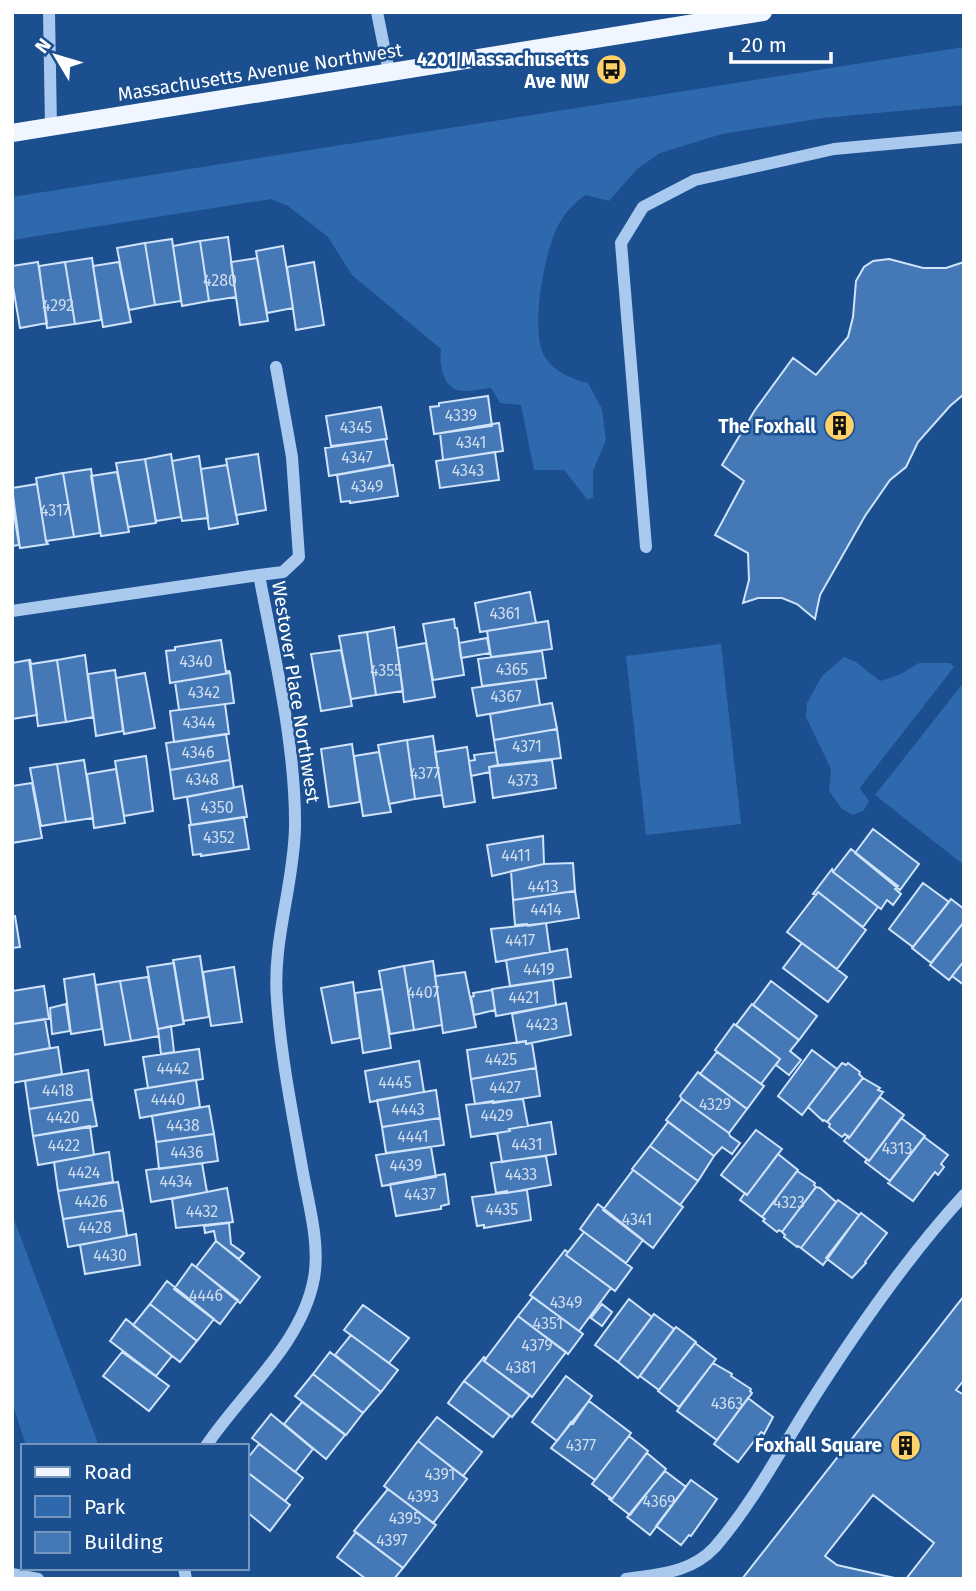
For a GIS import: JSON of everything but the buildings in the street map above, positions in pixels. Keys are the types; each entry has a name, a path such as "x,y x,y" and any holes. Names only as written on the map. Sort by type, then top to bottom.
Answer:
{"main road":[{"name":"Massachusetts Avenue Northwest","path":"12,133 718,16 763,12"}],"street":[{"path":"49,12 51,127"},
{"path":"377,12 389,72"},
{"path":"646,547 621,243 643,207 695,180 834,149 964,137"},
{"path":"259,575 283,572 299,557 292,457 276,367"},
{"name":"Westover Place Northwest","path":"12,611 259,575 295,795 293,846 276,956 276,998 316,1253 310,1290 297,1325 208,1444"},
{"path":"626,1579 674,1572 696,1563 715,1547 764,1478 825,1380 925,1238 964,1195"},
{"path":"12,1574 38,1579"}],"green space":[{"path":"964,47 964,105 823,118 722,134 660,153 637,169 609,201 586,195 568,211 554,234 544,270 538,331 546,359 565,375 588,383 602,409 606,440 593,471 593,498 587,499 564,470 534,470 521,405 500,403 491,388 463,391 452,387 443,372 441,349 352,275 328,237 288,206 271,199 12,240 12,197"},
{"path":"721,644 741,824 646,835 626,656"},
{"path":"844,657 856,662 880,681 901,674 919,663 950,663 954,667 862,785 860,789 869,801 864,810 853,815 842,809 829,791 831,769 806,717 807,703 822,676"},
{"path":"964,682 964,865 875,795"},
{"path":"12,1214 98,1444 25,1444 12,1402"}],"place":[{"name":"4201 Massachusetts Ave NW","path":"612,70"},
{"name":"The Foxhall","path":"839,426"},
{"name":"Foxhall Square","path":"905,1445"}]}
